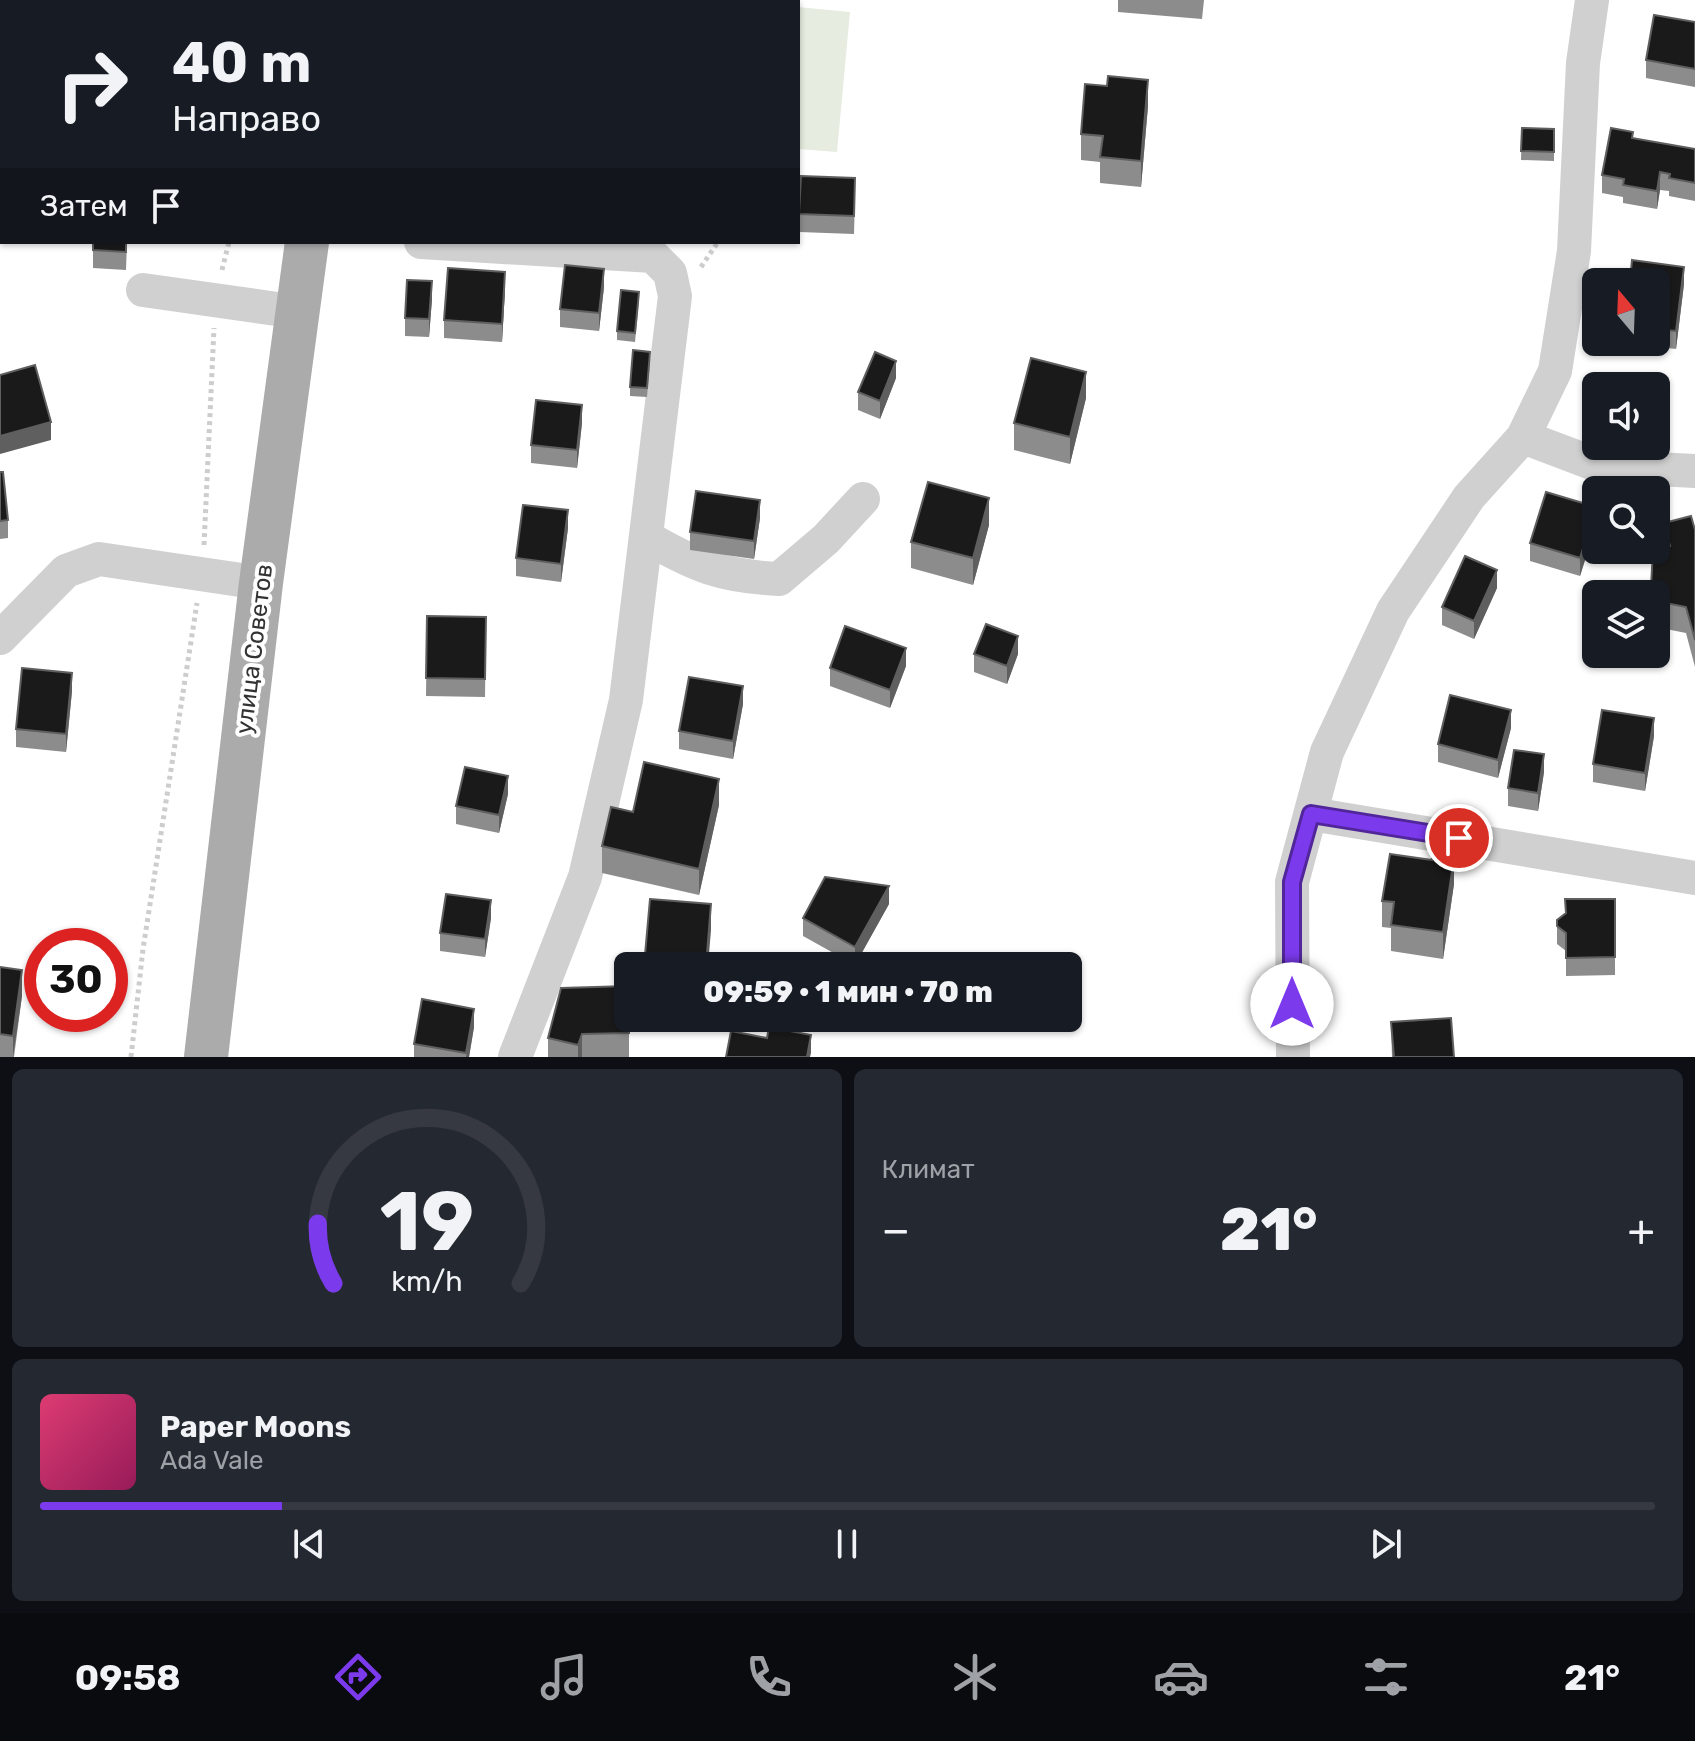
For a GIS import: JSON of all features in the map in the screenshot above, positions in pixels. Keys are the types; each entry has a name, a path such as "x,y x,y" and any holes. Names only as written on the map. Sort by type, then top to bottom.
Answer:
{"main road":[{"name":"улица Советов","path":"206,1057 261,583 307,244"}],"street":[{"path":"1293,1057 1292,882 1327,752 1393,611 1469,497 1523,437 1555,371 1574,251 1583,63 1592,0"},
{"path":"454,244 653,256 670,273 675,296 626,700 585,877 515,1057"},
{"path":"143,290 298,312"},
{"path":"1523,437 1600,466 1695,471"},
{"path":"646,537 698,567 742,577 779,579 826,539 863,499"},
{"path":"0,638 66,571 99,559 261,583"},
{"path":"1311,814 1695,878"}],"path":[{"path":"131,1057 143,949 202,572 216,298 229,244"}],"shaded area":[{"path":"800,7 850,12 837,152 800,149"}],"building":[{"path":"1654,15 1695,22 1695,69 1646,60"},
{"path":"1108,76 1148,80 1141,161 1100,157 1103,136 1081,134 1085,84 1107,86"},
{"path":"1522,128 1554,129 1554,152 1521,151"},
{"path":"1611,128 1633,132 1632,138 1695,149 1695,183 1669,178 1670,174 1660,172 1657,191 1623,185 1624,179 1602,175"},
{"path":"801,176 855,178 854,216 800,214"},
{"path":"93,244 126,244 126,252 93,250"},
{"path":"1632,260 1684,267 1676,331 1670,330 1670,268 1631,268"},
{"path":"565,265 604,269 599,313 560,309"},
{"path":"448,268 505,272 502,324 444,320"},
{"path":"407,280 432,281 429,319 405,318"},
{"path":"621,290 639,292 635,333 617,331"},
{"path":"633,350 650,352 647,388 630,387"},
{"path":"875,352 896,361 880,401 858,392"},
{"path":"1031,358 1086,372 1070,437 1014,423"},
{"path":"35,365 51,422 0,436 0,375"},
{"path":"536,400 582,405 577,450 531,445"},
{"path":"0,472 3,472 8,520 0,521"},
{"path":"928,482 989,498 973,558 911,542"},
{"path":"696,491 760,500 754,541 690,532"},
{"path":"1546,492 1582,503 1580,558 1530,543"},
{"path":"523,505 568,510 561,564 516,558"},
{"path":"1691,516 1695,530 1695,640 1686,607 1670,604 1670,580 1651,580 1652,564 1670,564 1670,521"},
{"path":"1465,556 1497,570 1474,621 1442,607"},
{"path":"427,616 486,617 485,679 426,678"},
{"path":"986,624 1018,636 1007,666 974,654"},
{"path":"845,626 906,648 890,690 830,668"},
{"path":"22,668 72,673 66,734 16,729"},
{"path":"689,677 743,686 733,741 679,731"},
{"path":"1450,695 1511,710 1498,760 1438,744"},
{"path":"1602,710 1654,718 1645,773 1593,764"},
{"path":"1514,750 1544,754 1538,793 1508,788"},
{"path":"644,762 719,779 699,869 602,846 611,807 633,812"},
{"path":"465,767 508,776 499,815 456,806"},
{"path":"1390,854 1432,860 1432,854 1454,858 1443,932 1391,925 1394,902 1382,901"},
{"path":"825,877 889,886 855,947 803,918"},
{"path":"446,894 491,900 485,939 440,933"},
{"path":"650,899 711,904 707,952 645,952"},
{"path":"1565,899 1615,899 1615,957 1566,958 1566,933 1557,926 1557,920 1566,913"},
{"path":"0,967 22,970 13,1036 0,1034"},
{"path":"614,986 614,1032 629,1033 582,1034 578,1045 548,1038 561,988"},
{"path":"422,999 474,1009 466,1053 414,1044"},
{"path":"1451,1018 1454,1057 1394,1057 1391,1022"},
{"path":"731,1032 767,1038 768,1032 811,1035 807,1057 726,1057"}],"route":[{"path":"1292,1004 1292,882 1311,814 1459,838"}]}
